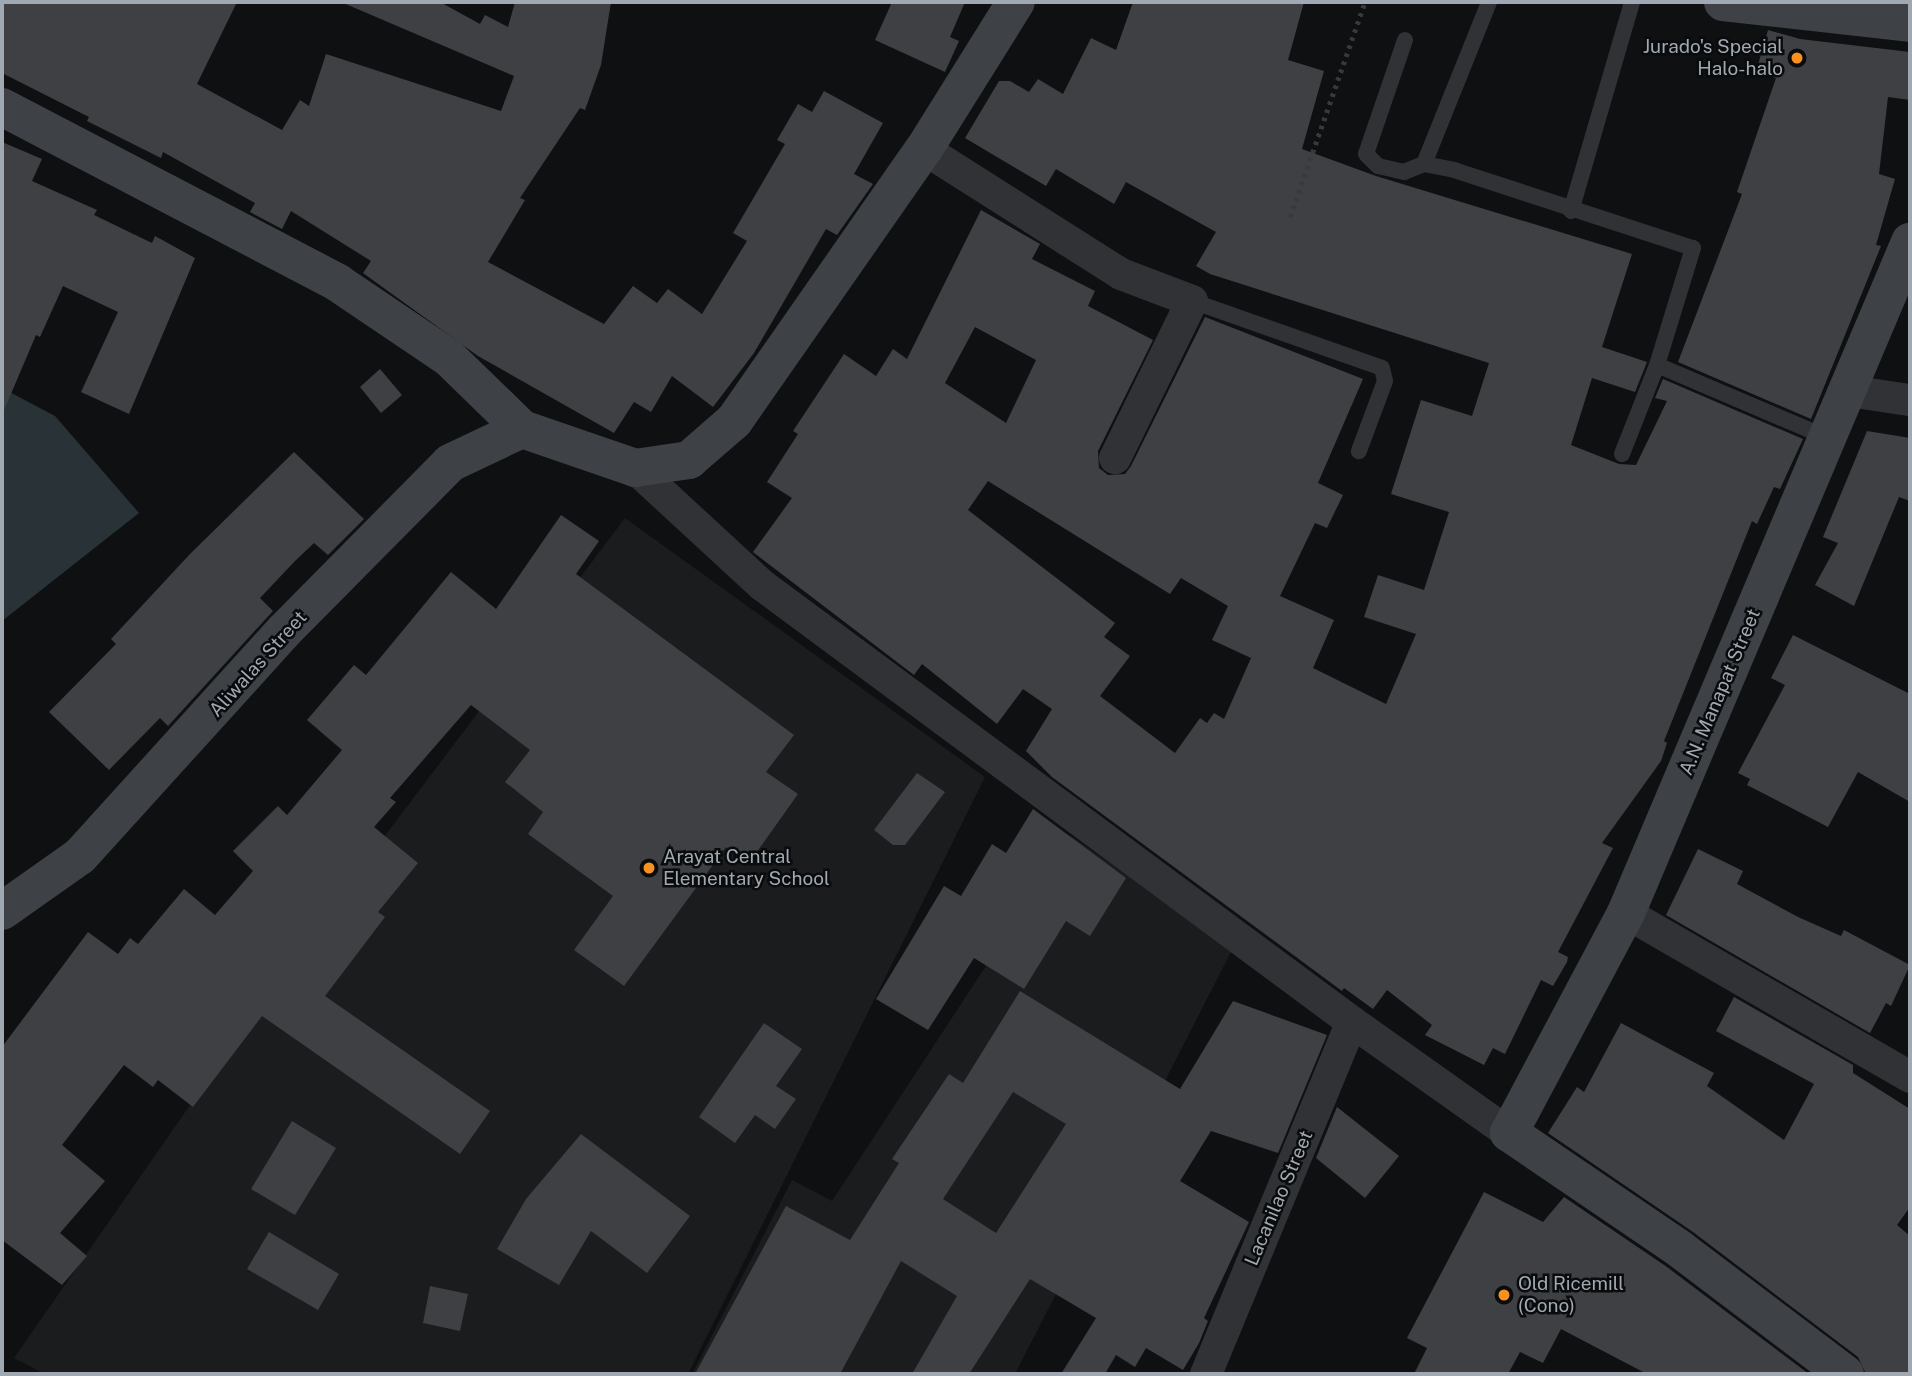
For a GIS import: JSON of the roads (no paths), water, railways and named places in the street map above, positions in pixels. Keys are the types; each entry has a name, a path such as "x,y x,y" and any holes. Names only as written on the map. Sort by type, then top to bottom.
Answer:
{"street":[{"path":"635,468 689,460 734,421 924,149 1016,2"},
{"path":"1723,2 1910,23"},
{"path":"2,107 338,283 449,358 522,429 635,468 762,585 1352,1022 1680,1249 1845,1374"},
{"path":"924,149 1121,274 1192,300 1115,458"},
{"name":"A.N. Manapat Street","path":"1509,1133 1626,913 1910,242"},
{"path":"1849,391 1910,400"},
{"name":"Aliwalas Street","path":"2,911 80,856 285,630 450,463 522,429"},
{"path":"1626,913 1910,1077"},
{"name":"Lacanilao Street","path":"1206,1374 1352,1022"}],"lane":[{"path":"1424,164 1489,2"},
{"path":"1571,211 1632,2"},
{"path":"1405,40 1366,154 1378,166 1404,172 1424,164 1693,248 1657,365 1622,454"},
{"path":"1192,300 1382,368 1385,381 1359,451"},
{"path":"1657,365 1828,438"}],"place":[{"name":"Jurado's Special Halo-halo","path":"1797,58"},
{"name":"Arayat Central Elementary School","path":"649,868"},
{"name":"Old Ricemill (Cono)","path":"1504,1295"}]}
